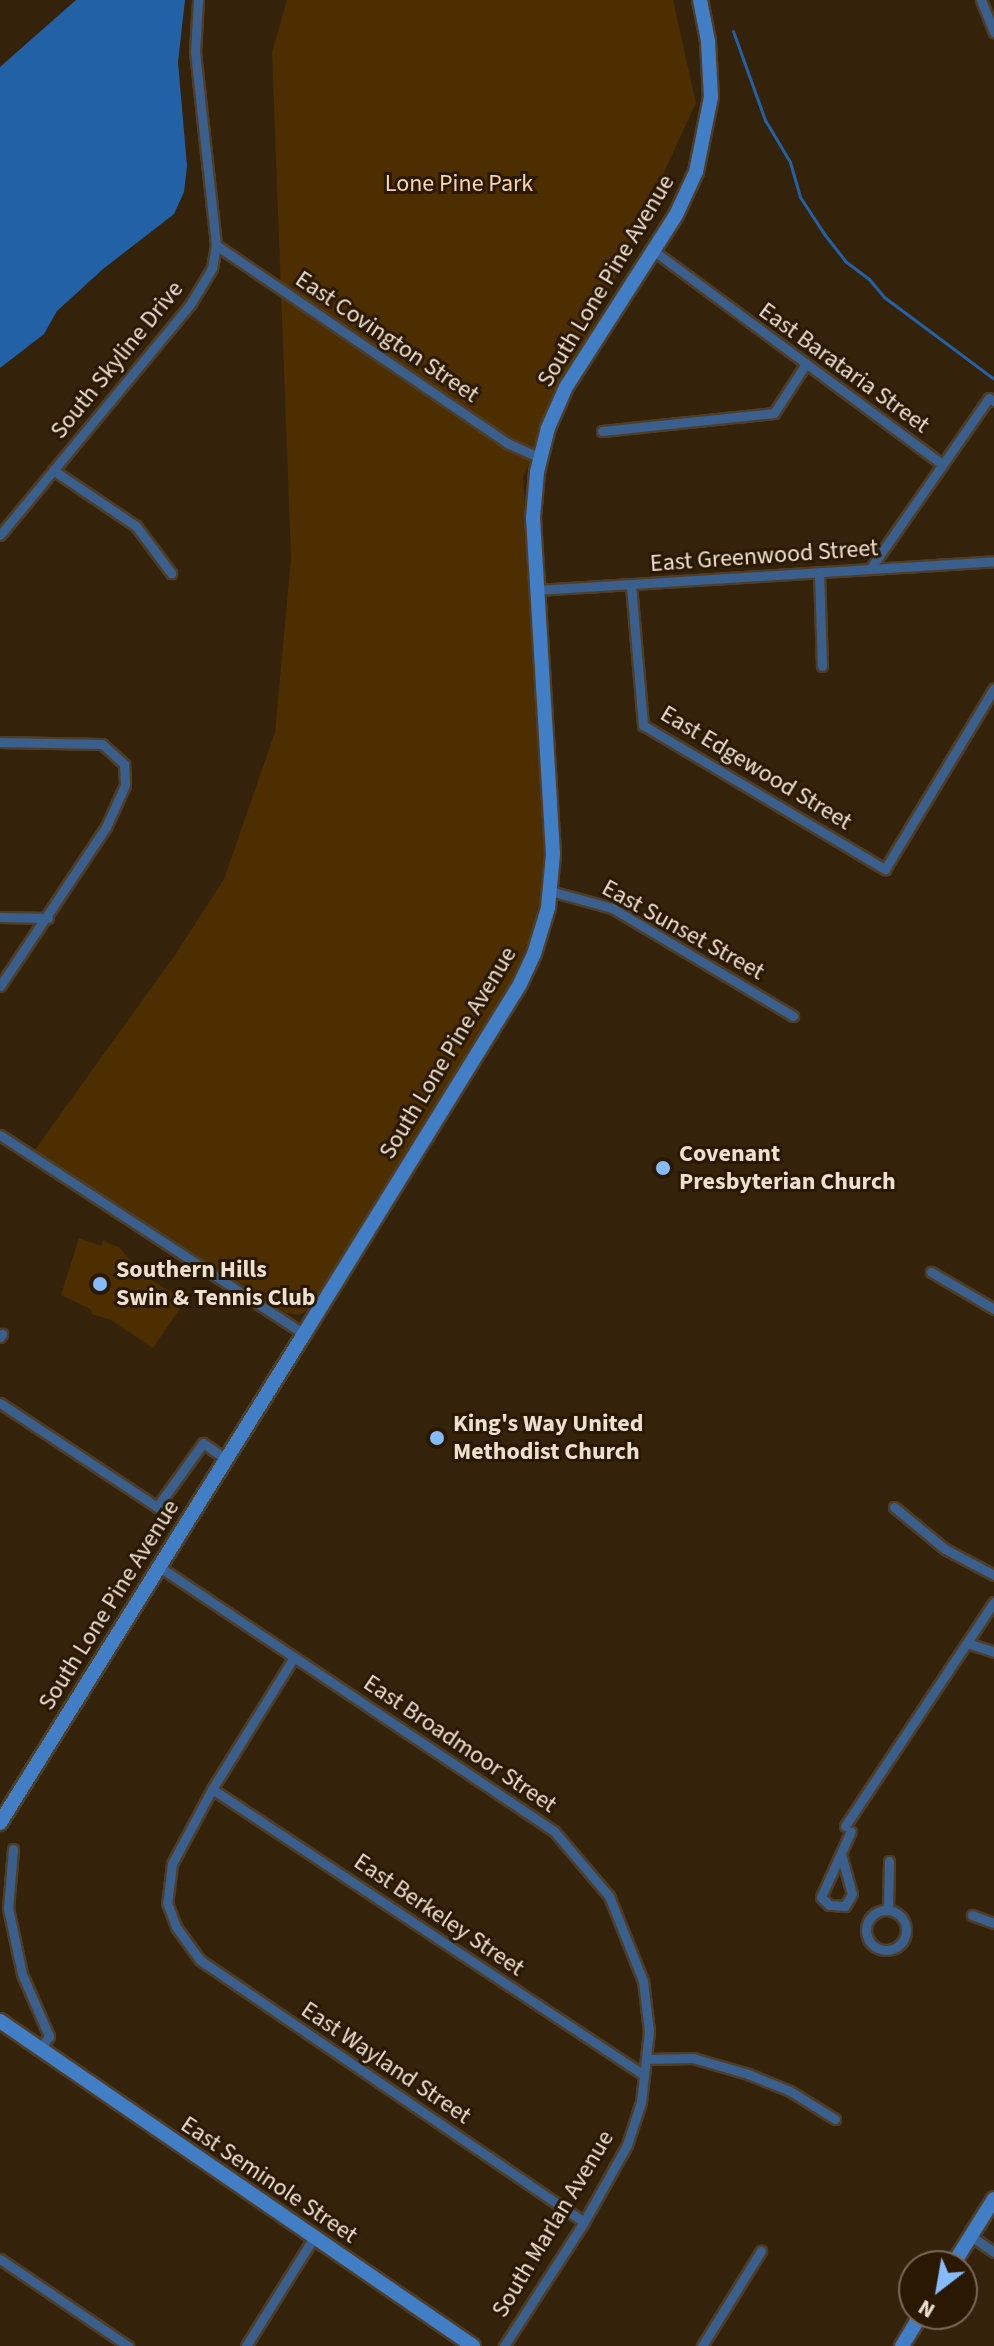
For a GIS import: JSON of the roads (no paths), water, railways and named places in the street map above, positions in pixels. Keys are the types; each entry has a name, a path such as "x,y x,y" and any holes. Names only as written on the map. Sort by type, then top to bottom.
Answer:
{"main road":[{"name":"South Lone Pine Avenue","path":"0,1823 520,984 539,939 550,891 552,835 533,518 539,457 566,387 654,251 690,187 707,127 711,78 700,0"},
{"name":"East Seminole Street","path":"0,2021 473,2346"},
{"path":"962,2250 994,2199"}],"street":[{"name":"South Skyline Drive","path":"0,535 191,303 212,268 216,245 196,79 198,0"},
{"path":"981,0 994,32"},
{"name":"East Covington Street","path":"216,245 507,443 539,457"},
{"name":"East Barataria Street","path":"654,251 942,464 989,398 994,401"},
{"path":"602,431 774,413 805,365"},
{"path":"870,569 942,464"},
{"path":"53,470 136,526 171,573"},
{"name":"East Greenwood Street","path":"537,590 994,561"},
{"path":"819,572 822,666"},
{"name":"East Edgewood Street","path":"631,585 643,725 885,869 994,688"},
{"path":"0,742 102,744 124,764 125,785 106,827 0,986"},
{"name":"East Sunset Street","path":"550,891 612,908 793,1016"},
{"path":"0,917 48,918"},
{"path":"0,1135 304,1334"},
{"path":"931,1272 994,1309"},
{"path":"0,1403 157,1507 203,1443 226,1459"},
{"path":"894,1507 945,1549 994,1575"},
{"name":"East Broadmoor Street","path":"158,1566 554,1831 609,1896 643,1981 649,2031 644,2075"},
{"path":"841,1854 852,1894 845,1906 829,1905 821,1897 841,1854 848,1829 994,1602"},
{"path":"967,1643 994,1652"},
{"path":"212,1789 294,1657"},
{"name":"East Wayland Street","path":"212,1789 172,1864 167,1903 176,1927 200,1960 584,2222"},
{"name":"East Berkeley Street","path":"212,1789 644,2075"},
{"path":"13,1849 8,1908 22,1974 49,2036 40,2049"},
{"path":"888,1909 889,1861"},
{"path":"888,1909 902,1917 906,1932 899,1946 884,1950 870,1942 866,1927 873,1914 888,1909"},
{"path":"972,1915 992,1918"},
{"path":"646,2059 693,2058 748,2074 790,2091 835,2119"},
{"name":"South Marlan Avenue","path":"504,2346 584,2222 627,2145 641,2102 644,2075"},
{"path":"971,2236 994,2252"},
{"path":"246,2346 314,2237"},
{"path":"702,2346 761,2251"},
{"path":"0,2259 128,2346"}],"water":[{"path":"76,0 185,0 178,62 187,166 184,192 174,214 103,269 57,311 44,334 0,368 0,67"}],"waterway":[{"path":"733,31 765,120 790,162 800,197 825,235 845,261 869,279 884,297 994,379"}],"place":[{"name":"Covenant Presbyterian Church","path":"663,1168"},
{"name":"Southern Hills Swin & Tennis Club","path":"100,1284"},
{"name":"King's Way United Methodist Church","path":"437,1438"}],"park label":[{"name":"Lone Pine Park","path":"459,184"}]}
